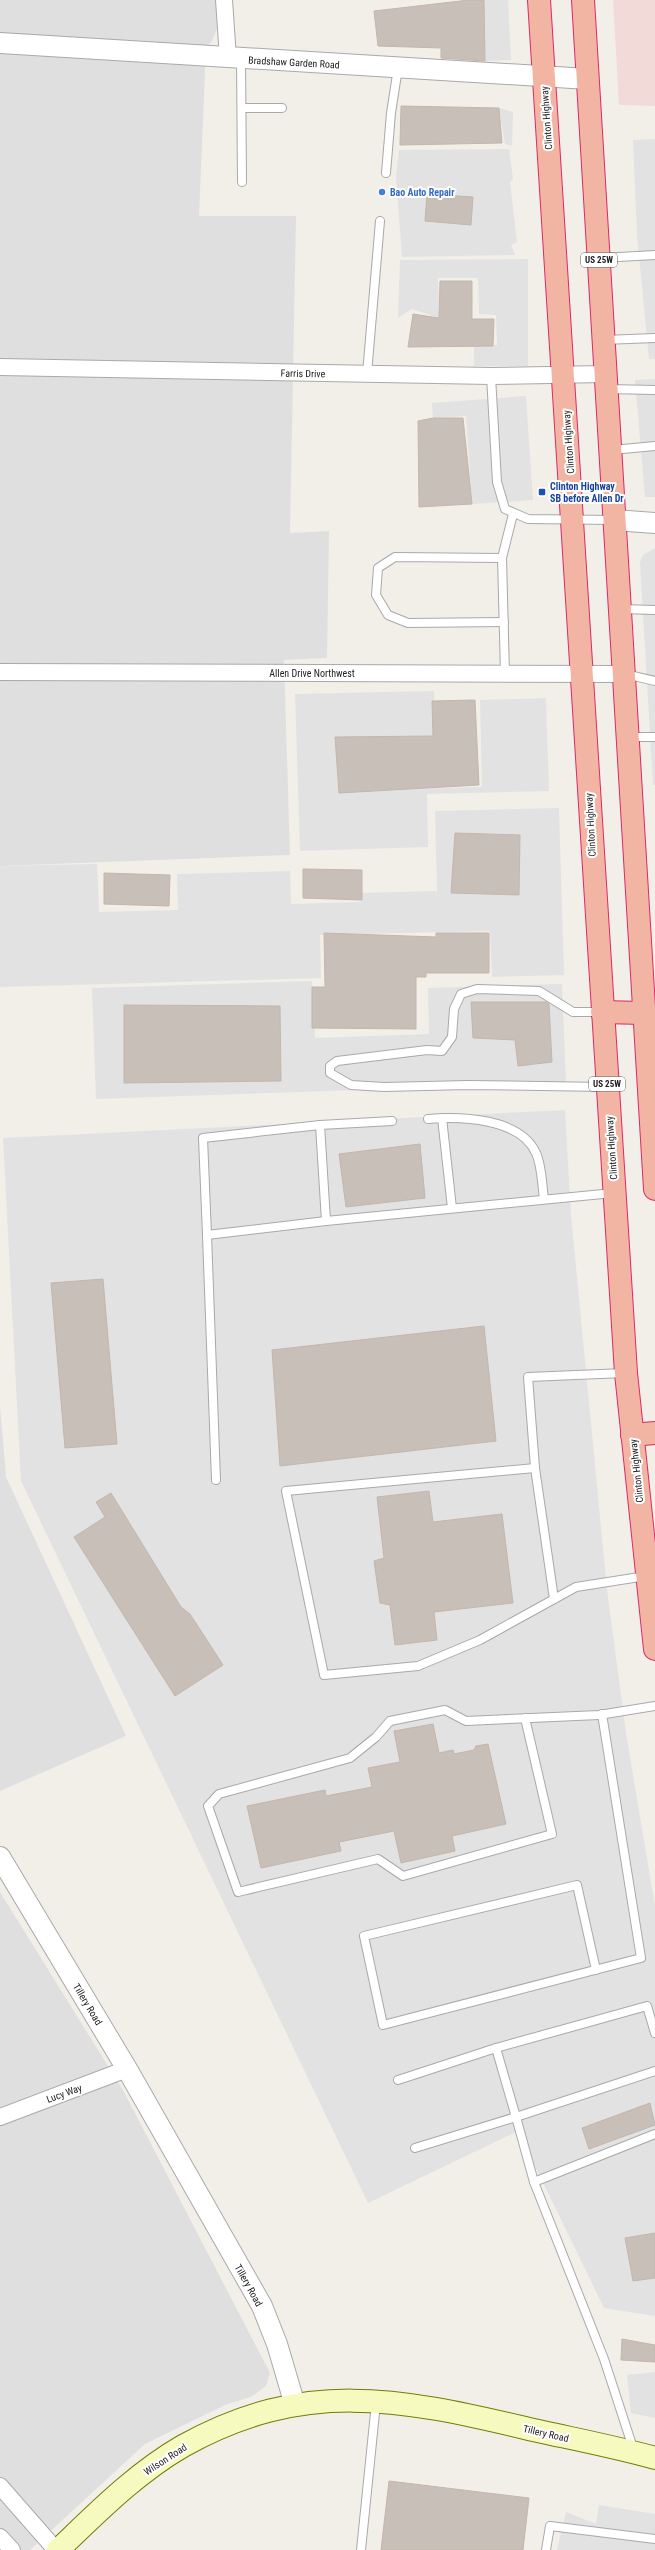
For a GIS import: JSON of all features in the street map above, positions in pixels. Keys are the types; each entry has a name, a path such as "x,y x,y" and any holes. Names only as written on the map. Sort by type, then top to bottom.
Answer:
{"highway":[{"name":"Clinton Highway","path":"539,0 583,675 602,1012 626,1373 655,1649"},
{"name":"US 25W","path":"583,0 655,1189"},
{"path":"602,1012 644,1013"},
{"path":"632,1435 655,1433"}],"main road":[{"name":"Tillery Road","path":"295,2405 332,2400 376,2400 417,2404 634,2452 655,2458"},
{"name":"Wilson Road","path":"57,2550 124,2488 156,2463 183,2446 238,2422 295,2405"}],"street":[{"path":"224,0 235,58"},
{"name":"Bradshaw Garden Road","path":"0,43 588,79"},
{"name":"Farris Drive","path":"0,367 491,376 563,375 606,381"},
{"path":"614,520 655,523"},
{"name":"Allen Drive Northwest","path":"0,672 624,674"},
{"name":"Tillery Road","path":"0,1857 127,2070 262,2306 278,2344 295,2405"},
{"name":"Lucy Way","path":"0,2117 127,2070"},
{"path":"0,2486 57,2550"},
{"path":"0,2537 12,2550"}],"lane":[{"path":"235,58 242,108 242,182"},
{"path":"386,173 391,113 398,68"},
{"path":"242,108 282,108"},
{"path":"367,374 380,221"},
{"path":"599,258 655,255"},
{"path":"604,340 655,338"},
{"path":"491,376 499,496 505,509 513,514 528,519 614,520"},
{"path":"606,381 655,390"},
{"path":"610,450 655,446"},
{"path":"505,674 502,558 513,514"},
{"path":"502,558 395,557 378,568 376,595 388,615 408,623 504,622"},
{"path":"620,609 655,610"},
{"path":"624,674 655,681"},
{"path":"628,737 655,737"},
{"path":"602,1012 573,1012 539,992 477,989 461,994 454,1009 452,1037 442,1052 419,1051 337,1061 330,1066 330,1073 351,1085 384,1087 468,1085 607,1087"},
{"path":"428,1119 455,1116 492,1122 521,1135 536,1153 544,1198"},
{"path":"442,1118 452,1208"},
{"path":"216,1480 203,1138 320,1125 392,1121"},
{"path":"320,1125 326,1221"},
{"path":"207,1235 544,1198 614,1193"},
{"path":"554,1599 535,1468 528,1377 626,1373"},
{"path":"535,1468 286,1492 324,1675 418,1666 480,1640 576,1587 647,1576"},
{"path":"525,1718 552,1834 403,1876 378,1860 238,1892 208,1806 219,1794 350,1758 376,1737 390,1721 445,1710 466,1721 602,1714 655,1706"},
{"path":"596,1970 577,1885 364,1936 383,2025 596,1970 641,1958 602,1714"},
{"path":"398,2080 496,2048 647,2006 655,2033"},
{"path":"496,2048 534,2182 604,2359 634,2452"},
{"path":"415,2148 516,2117 655,2071"},
{"path":"534,2182 655,2134"},
{"path":"361,2550 376,2400"},
{"path":"546,2550 550,2526 655,2539"}],"shaded area":[{"path":"0,0 216,0 217,28 212,41 206,47 199,216 296,216 290,533 329,531 327,658 284,660 290,855 0,866"},
{"path":"482,0 508,0 511,60 485,61"},
{"path":"613,0 655,0 655,106 619,105"},
{"path":"499,108 513,112 512,146 505,144"},
{"path":"655,139 655,359 649,359 637,235 633,140"},
{"path":"509,149 513,179 510,182 517,242 511,245 515,255 402,257 396,177 399,150"},
{"path":"528,259 528,366 474,366 474,346 497,345 496,315 479,314 478,278 438,278 439,318 412,309 398,318 400,260"},
{"path":"655,379 655,497 645,497 635,380"},
{"path":"526,396 533,500 472,504 466,416 433,418 432,403"},
{"path":"655,548 655,785 653,785 640,562 643,555"},
{"path":"434,691 436,737 340,791 482,787 480,700 546,698 549,791 427,794 428,847 300,851 295,694"},
{"path":"559,808 564,975 492,977 490,931 320,935 321,978 0,987 0,866 97,864 99,912 178,910 177,874 290,871 291,904 361,902 360,893 437,891 435,811"},
{"path":"312,981 315,1038 429,1034 428,988 562,984 566,1083 96,1099 92,988"},
{"path":"565,1110 571,1215 607,1590 626,1733 655,1906 655,2316 604,2308 518,2131 368,2203 21,1481 3,1138"},
{"path":"0,1406 6,1477 126,1736 0,1791"},
{"path":"0,1892 124,2092 270,2373 266,2386 251,2397 225,2405 145,2444 30,2550 0,2550"},
{"path":"655,2372 655,2418 631,2413 627,2375"},
{"path":"599,2505 655,2514 655,2550 557,2550 566,2512 596,2524"}],"building":[{"path":"469,0 484,0 485,61 441,58 441,48 378,46 374,11"},
{"path":"401,106 499,108 502,143 400,145"},
{"path":"427,194 473,197 471,225 425,221"},
{"path":"440,281 472,281 472,319 494,319 493,346 408,347 413,314 439,318"},
{"path":"433,418 463,418 472,504 419,507 418,421"},
{"path":"475,700 479,785 339,793 335,737 433,736 432,701"},
{"path":"455,833 520,835 519,895 451,893"},
{"path":"303,869 362,870 362,900 303,898"},
{"path":"104,873 170,875 169,906 104,904"},
{"path":"324,933 436,937 436,933 489,933 489,973 426,973 426,977 416,977 416,1029 312,1028 312,987 325,987"},
{"path":"471,1002 546,1002 549,1004 552,1062 518,1066 515,1040 473,1038"},
{"path":"124,1005 280,1006 281,1081 124,1083"},
{"path":"420,1144 425,1198 346,1207 339,1154"},
{"path":"103,1279 117,1444 65,1448 51,1283"},
{"path":"484,1326 496,1441 280,1466 272,1350"},
{"path":"429,1491 433,1522 502,1514 513,1603 434,1612 437,1640 395,1645 390,1605 380,1603 374,1561 384,1558 377,1497"},
{"path":"111,1493 181,1607 190,1614 223,1665 175,1696 74,1537 105,1517 96,1502"},
{"path":"433,1724 439,1753 453,1750 454,1754 474,1750 476,1746 488,1744 506,1824 452,1836 455,1851 401,1863 394,1831 339,1842 341,1851 261,1868 247,1806 325,1790 326,1796 372,1787 368,1768 400,1762 394,1731"},
{"path":"650,2103 655,2125 589,2149 582,2128"},
{"path":"655,2233 655,2278 633,2281 625,2238"},
{"path":"622,2339 655,2345 655,2362 621,2360"},
{"path":"389,2481 529,2498 523,2550 381,2550"}],"place":[{"name":"Bao Auto Repair","path":"382,192"},
{"name":"Clinton Highway SB before Allen Dr","path":"542,492"}]}
